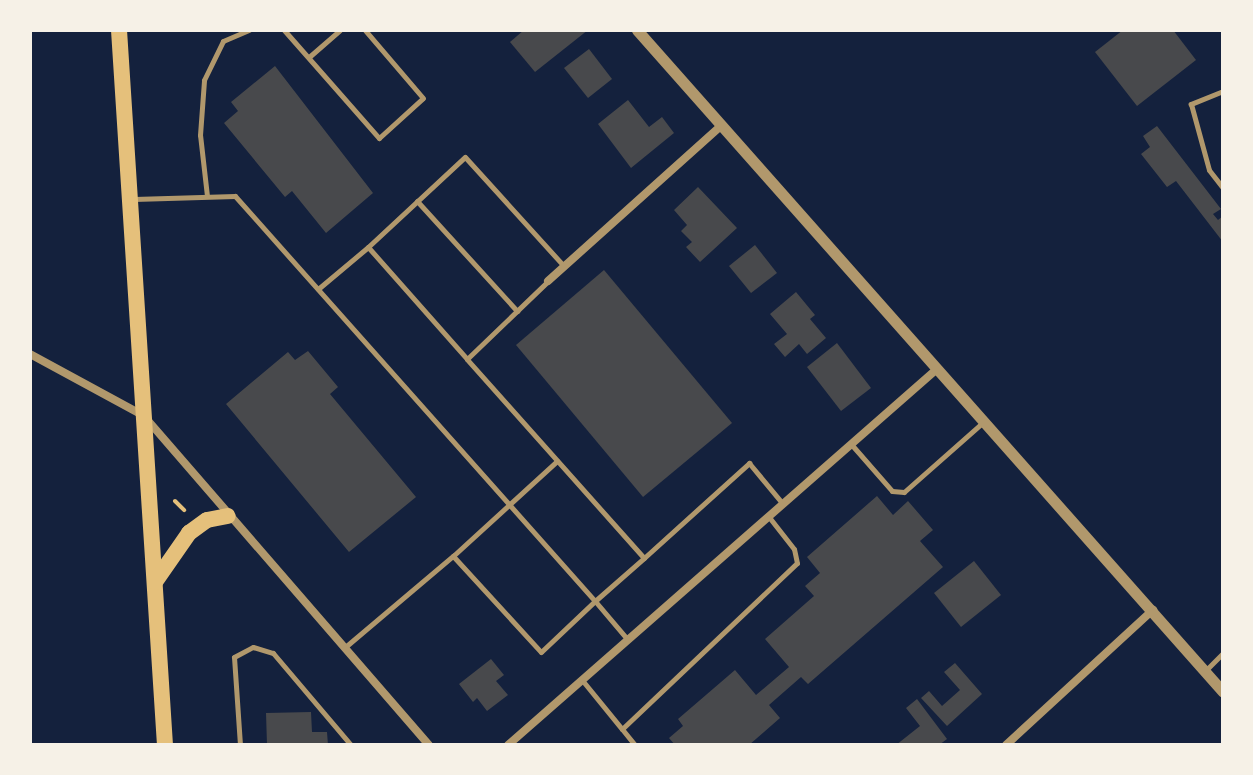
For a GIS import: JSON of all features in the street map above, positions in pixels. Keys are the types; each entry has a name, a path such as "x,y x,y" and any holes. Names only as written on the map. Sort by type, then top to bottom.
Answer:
{"highway":[{"path":"119,30 165,745"},
{"path":"155,582 189,533 207,520 228,516"}],"street":[{"path":"637,30 1223,692"},
{"path":"548,281 722,125"},
{"path":"30,354 144,416 424,743"},
{"path":"508,745 937,369"},
{"path":"1006,745 1153,610"}],"lane":[{"path":"207,196 200,135 204,80 223,41 249,30"},
{"path":"284,30 379,138 423,98 365,30"},
{"path":"309,57 340,30"},
{"path":"1223,91 1191,104 1209,170 1223,188"},
{"path":"318,289 465,157 564,266"},
{"path":"131,199 235,196 628,640"},
{"path":"417,201 517,311"},
{"path":"368,247 644,558"},
{"path":"467,359 548,281"},
{"path":"851,444 892,491 904,492 984,421"},
{"path":"344,648 453,556 557,461"},
{"path":"453,556 541,652 749,463 783,504"},
{"path":"622,729 797,563 794,549 768,517"},
{"path":"240,745 234,657 253,647 273,653 351,745"},
{"path":"1205,671 1223,653"},
{"path":"582,680 635,745"}],"path":[{"path":"175,501 184,510"}],"building":[{"path":"524,30 588,30 535,72 510,42"},
{"path":"1123,30 1173,30 1196,60 1137,106 1095,52"},
{"path":"589,49 612,79 588,98 564,68"},
{"path":"275,66 373,193 326,233 292,191 285,197 224,123 238,111 231,102"},
{"path":"628,100 649,127 662,117 674,133 631,168 598,124"},
{"path":"1157,126 1221,209 1213,214 1218,220 1223,216 1223,242 1176,181 1167,187 1141,154 1150,147 1143,136"},
{"path":"698,187 737,228 700,262 686,247 692,242 681,231 687,225 674,210"},
{"path":"755,245 777,273 751,293 729,266"},
{"path":"604,270 732,423 643,497 516,345"},
{"path":"796,292 815,315 810,319 826,338 807,354 799,344 785,357 774,344 787,334 770,314"},
{"path":"837,343 871,388 841,411 807,367"},
{"path":"308,351 338,387 330,394 416,497 349,552 226,404 288,352 295,360"},
{"path":"877,496 893,515 908,501 933,530 920,541 943,567 808,684 801,677 769,705 780,718 749,745 675,745 669,738 683,726 678,719 735,670 756,695 789,667 765,639 814,596 805,586 820,573 807,557"},
{"path":"974,561 1001,595 961,627 934,593"},
{"path":"491,659 504,675 496,681 508,695 487,711 477,698 473,702 459,684"},
{"path":"955,663 982,694 947,726 921,698 929,691 942,706 960,690 944,672"},
{"path":"917,699 947,739 939,745 896,745 920,726 906,708"},
{"path":"311,712 312,732 327,732 328,745 267,745 266,713"}]}
